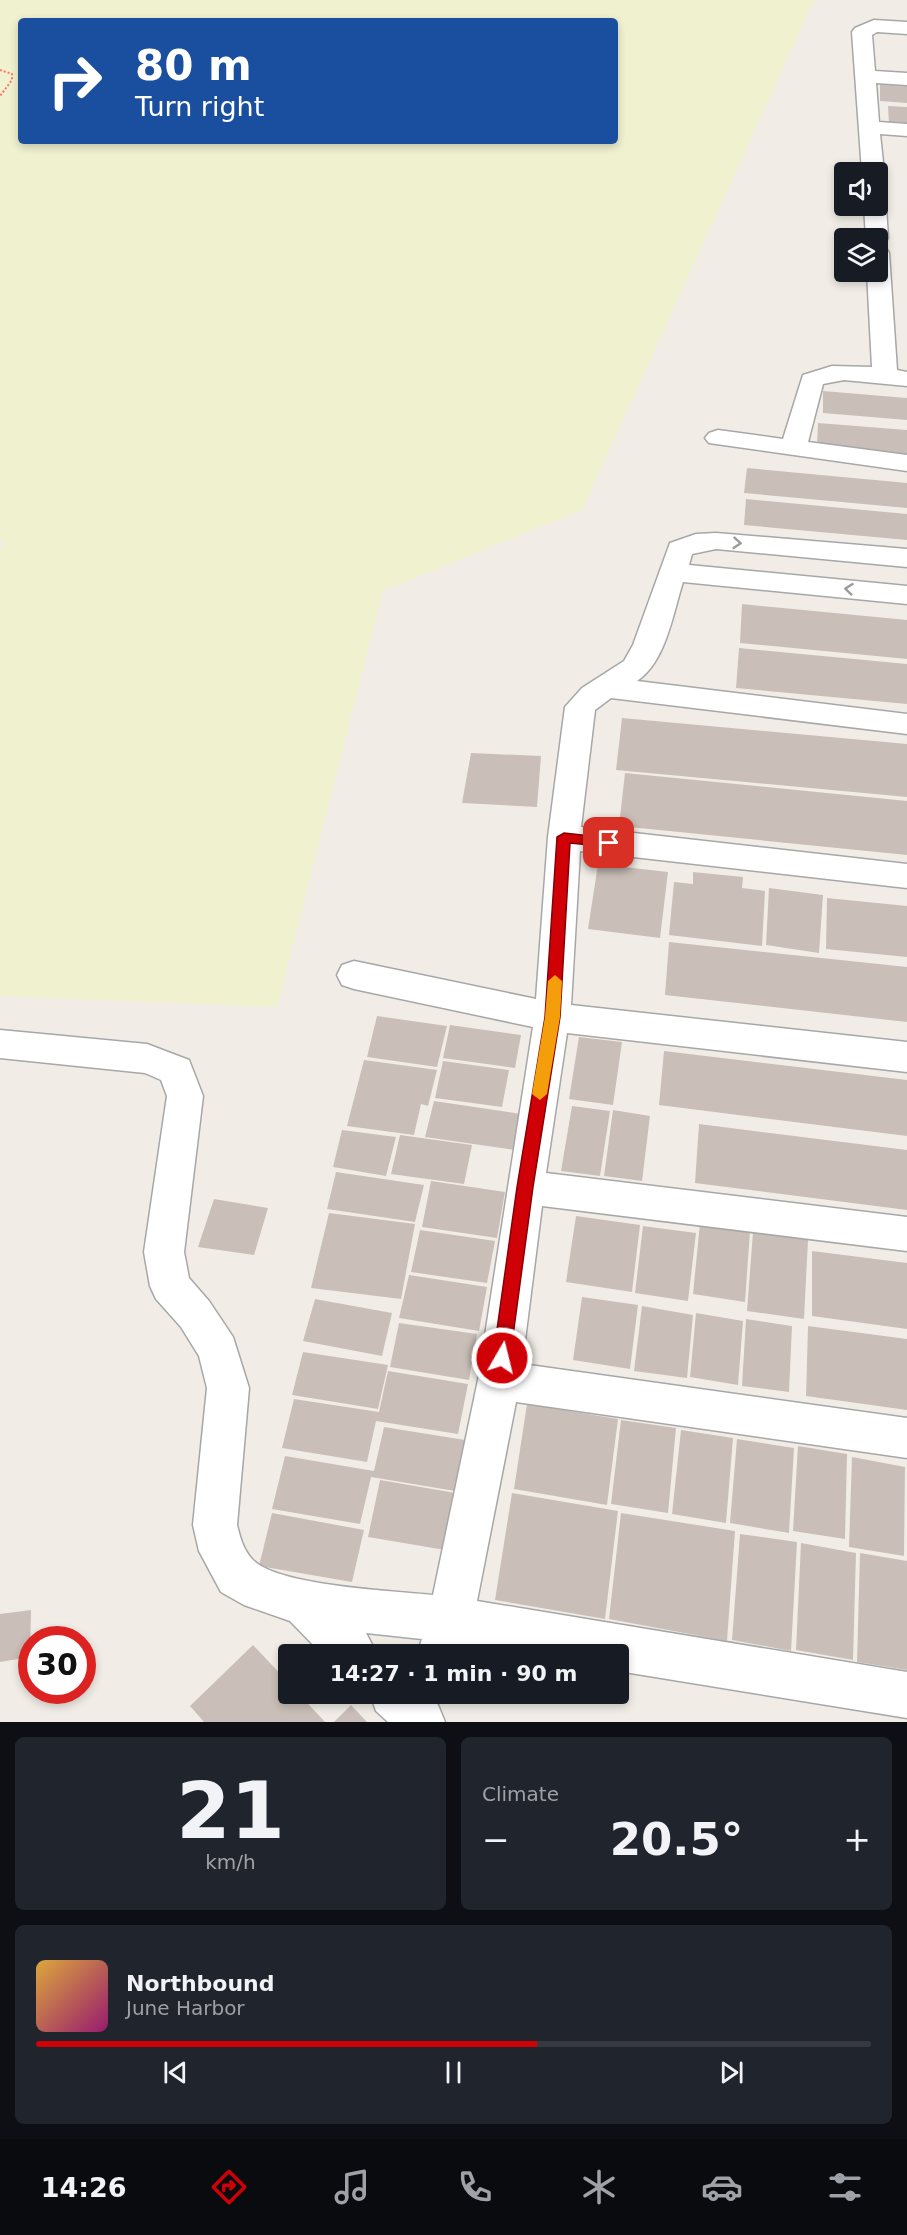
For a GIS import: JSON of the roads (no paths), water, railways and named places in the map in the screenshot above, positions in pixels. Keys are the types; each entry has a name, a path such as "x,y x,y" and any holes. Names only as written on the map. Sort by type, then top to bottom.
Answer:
{"street":[{"path":"872,162 864,76 864,30 880,26 907,28"},
{"path":"864,76 907,79"},
{"path":"870,127 907,130"},
{"path":"793,449 812,380 819,375 832,372 896,378 882,282"},
{"path":"718,438 907,463"},
{"path":"445,1637 499,1380 525,1187 552,1017 564,837 580,707 593,695 636,668 648,645 677,561 696,542 716,541 907,558"},
{"path":"677,561 907,595"},
{"path":"608,687 907,724"},
{"path":"564,837 907,876"},
{"path":"354,975 552,1017 907,1057"},
{"path":"0,1044 147,1059 176,1070 185,1096 164,1252 170,1286 195,1314 218,1350 228,1388 215,1525 221,1551 237,1576 260,1589 304,1603 445,1637 907,1695"},
{"path":"525,1187 907,1234"},
{"path":"499,1380 907,1438"},
{"path":"304,1603 344,1644"}]}
